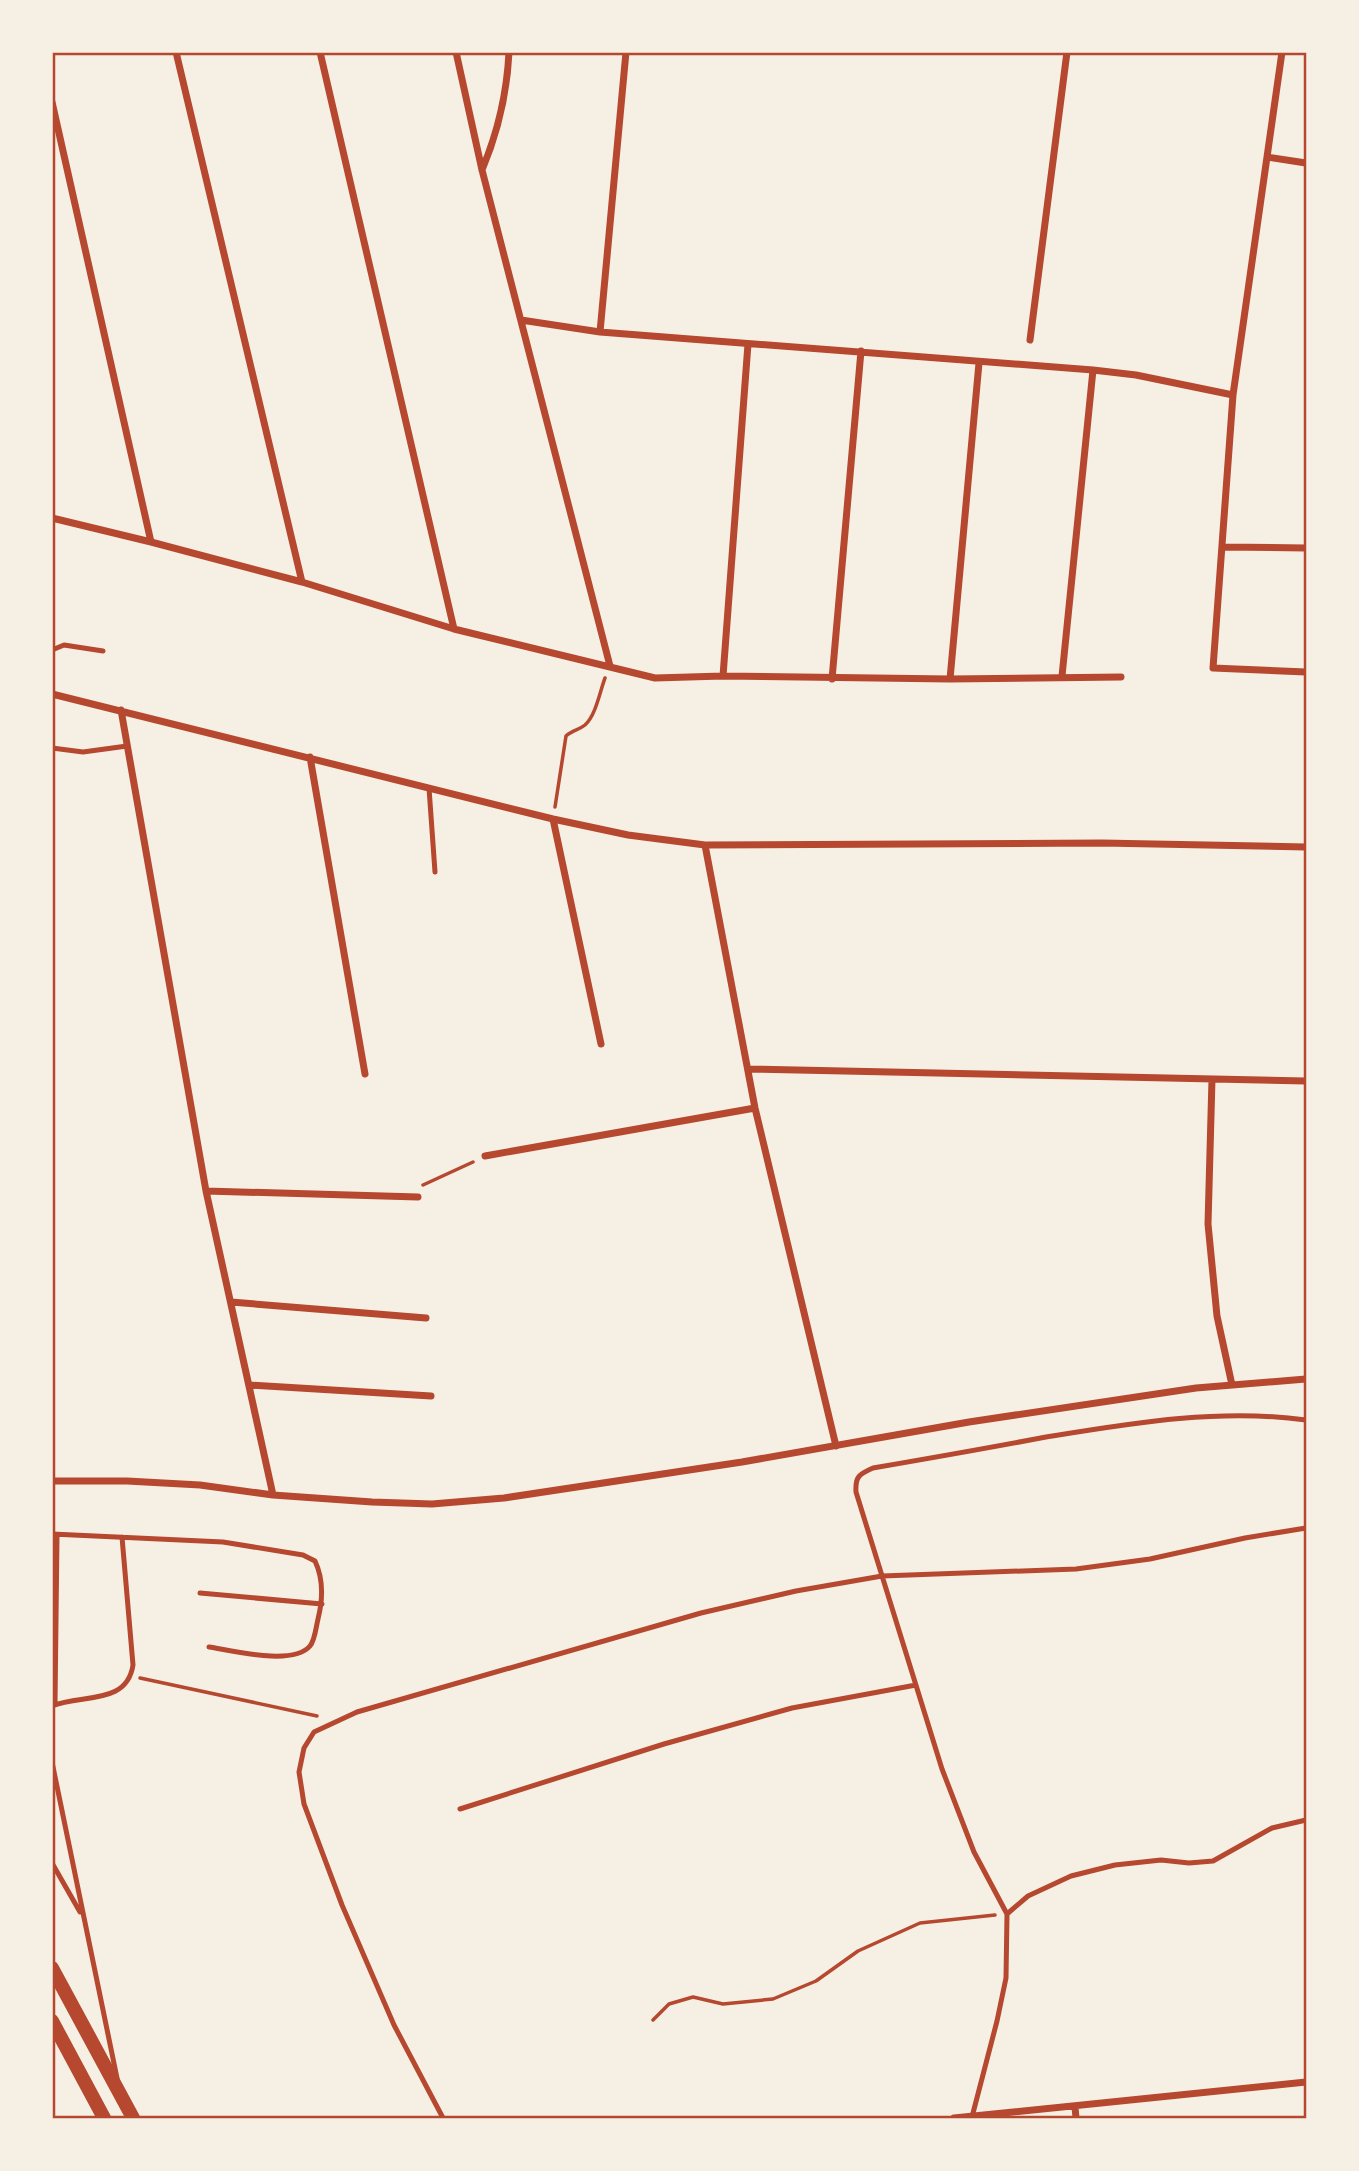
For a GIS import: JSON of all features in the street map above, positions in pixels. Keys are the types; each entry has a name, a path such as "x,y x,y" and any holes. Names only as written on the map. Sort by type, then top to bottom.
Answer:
{"main road":[{"path":"52,1968 133,2119"},
{"path":"52,2021 104,2119"}],"street":[{"path":"176,52 302,582"},
{"path":"320,52 454,629"},
{"path":"456,52 482,170 610,666"},
{"path":"482,170 496,137 508,76 509,52"},
{"path":"600,332 625,52"},
{"path":"1030,340 1067,52"},
{"path":"1282,52 1233,396 1213,668 1307,672"},
{"path":"52,102 151,542"},
{"path":"1267,157 1307,163"},
{"path":"521,320 600,332 1093,370 1136,375 1233,396"},
{"path":"723,676 748,344"},
{"path":"832,679 861,351"},
{"path":"950,679 979,363"},
{"path":"1062,676 1093,370"},
{"path":"52,518 302,582 454,629 655,678 1121,677"},
{"path":"1222,547 1307,548"},
{"path":"52,694 553,819 628,835 705,845 1102,843 1307,847"},
{"path":"121,710 206,1191 273,1495"},
{"path":"310,757 365,1074"},
{"path":"553,819 601,1044"},
{"path":"705,845 755,1108 836,1446"},
{"path":"748,1069 1307,1081"},
{"path":"1212,1079 1208,1223 1217,1316 1232,1385"},
{"path":"485,1156 755,1108"},
{"path":"206,1191 418,1197"},
{"path":"231,1302 426,1318"},
{"path":"52,1481 200,1485 273,1495 372,1502 432,1504 504,1499 1196,1388 1307,1379"},
{"path":"249,1385 431,1396"},
{"path":"954,2119 1307,2082"},
{"path":"1075,2107 1076,2119"}],"lane":[{"path":"52,650 64,645 103,651"},
{"path":"52,748 83,752 127,746"},
{"path":"429,788 435,872"},
{"path":"972,2117 1006,1978 1007,1914 974,1853 942,1769 856,1492 856,1480 860,1474 873,1468 1119,1425 1203,1416 1307,1420"},
{"path":"443,2119 394,2025 342,1905 304,1804 299,1772 304,1748 314,1732 357,1712 701,1614 796,1591 882,1576 1076,1569 1150,1559 1245,1538 1307,1528"},
{"path":"122,1537 133,1665 131,1676 126,1686 116,1692 54,1705 55,1534 122,1537 223,1542 303,1555 315,1561 321,1574 322,1604 312,1644 299,1654 283,1657 209,1647"},
{"path":"200,1593 322,1604"},
{"path":"460,1809 664,1744 792,1708 916,1685"},
{"path":"52,1762 123,2099"},
{"path":"1007,1914 1028,1896 1072,1876 1115,1865 1161,1860 1189,1863 1213,1861 1272,1828 1307,1820"},
{"path":"52,1863 84,1917"}],"path":[{"path":"553,819 566,736 569,732 583,727 589,720 610,666"},
{"path":"418,1197 421,1186 485,1156"},
{"path":"131,1676 336,1720"},
{"path":"653,2020 668,2004 693,1997 723,2004 773,1999 816,1981 858,1951 920,1923 1007,1914"}]}
